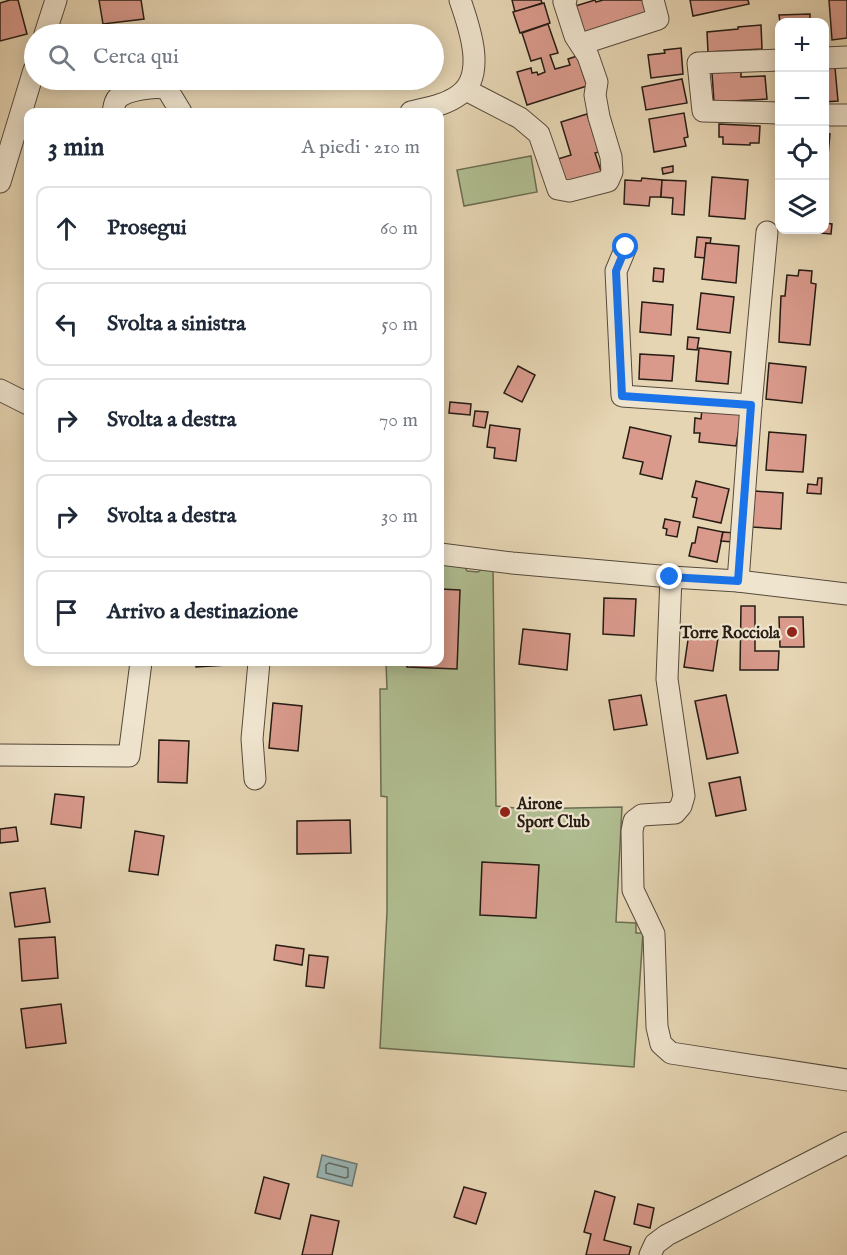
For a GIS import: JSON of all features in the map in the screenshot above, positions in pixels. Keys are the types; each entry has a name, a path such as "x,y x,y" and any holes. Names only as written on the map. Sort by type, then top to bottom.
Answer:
{"street":[{"path":"48,24 56,0"},
{"path":"425,108 452,100 466,90 472,76 474,57 471,32 460,0"},
{"path":"466,90 520,118 539,134 558,189 569,191 608,181 612,172 611,157 595,95 597,82 588,56 575,36 564,2 566,0"},
{"path":"581,44 658,19 653,0"},
{"path":"829,58 847,57"},
{"path":"775,60 698,63 703,111 775,113"},
{"path":"0,182 28,90"},
{"path":"114,108 115,101 123,94 141,90"},
{"path":"168,90 179,108"},
{"path":"829,115 847,115"},
{"path":"738,581 767,232"},
{"path":"626,247 616,271 622,396 751,405"},
{"path":"0,390 24,402"},
{"path":"444,554 512,563 738,581 847,594"},
{"path":"670,577 667,679 684,796 681,806 675,813 642,816 634,821 632,831 633,890 654,934 657,1028 661,1044 671,1053 847,1080"},
{"path":"0,755 129,756 140,666"},
{"path":"255,778 252,739 258,666"},
{"path":"650,1255 655,1244 667,1235 847,1143"}],"green space":[{"path":"531,156 537,192 464,206 457,170"},
{"name":"Airone Sport Club","path":"444,560 463,563 467,571 478,572 486,566 493,567 496,806 524,809 622,807 616,922 636,923 636,933 643,933 634,1067 380,1048 387,912 387,797 381,796 380,689 387,689 386,666 444,666"}],"water":[{"path":"322,1155 357,1164 352,1186 317,1177"}],"building":[{"path":"18,0 24,24 24,35 0,41 0,3"},
{"path":"99,0 141,0 144,19 103,24"},
{"path":"512,0 541,0 542,3 515,12"},
{"path":"595,0 596,2 643,0 647,15 581,35 572,7"},
{"path":"690,0 748,0 749,4 693,16"},
{"path":"829,0 847,0 847,38 832,40"},
{"path":"544,3 550,23 520,33 513,12"},
{"path":"810,14 810,18 779,18 779,15"},
{"path":"548,24 558,53 550,55 555,69 570,65 568,59 577,56 587,86 527,105 517,72 531,68 532,73 537,72 538,75 545,72 541,58 531,61 522,33"},
{"path":"761,25 762,49 708,52 707,32"},
{"path":"681,48 683,74 651,78 648,55"},
{"path":"829,68 835,68 838,101 829,102"},
{"path":"741,71 741,77 765,76 767,99 714,102 712,73"},
{"path":"682,79 687,103 646,110 642,87"},
{"path":"684,113 688,137 684,138 686,146 654,152 649,119"},
{"path":"587,114 599,152 595,153 602,174 566,185 558,159 571,155 561,122"},
{"path":"719,124 760,126 759,143 723,144 723,137 719,137"},
{"path":"673,166 673,172 663,174 662,168"},
{"path":"712,177 748,180 745,219 709,216"},
{"path":"642,178 662,180 661,197 650,197 649,206 624,204 625,180 641,181"},
{"path":"662,180 686,181 684,215 672,214 673,198 661,197"},
{"path":"829,224 832,224 831,234 829,234"},
{"path":"697,237 711,238 710,244 706,243 705,258 695,257"},
{"path":"706,243 739,246 736,283 702,279"},
{"path":"654,268 664,269 663,282 653,281"},
{"path":"799,270 812,271 811,283 816,284 810,345 779,342 781,296 785,296 787,275 798,276"},
{"path":"701,293 734,297 730,333 697,329"},
{"path":"642,302 673,305 671,335 640,332"},
{"path":"688,337 699,338 697,350 687,349"},
{"path":"699,348 731,352 728,384 696,381"},
{"path":"640,354 674,356 672,381 639,379"},
{"path":"769,363 806,367 802,403 766,399"},
{"path":"518,366 535,375 522,402 504,393"},
{"path":"450,402 471,404 470,415 449,413"},
{"path":"702,408 742,412 736,446 699,442 700,433 694,433 695,418 701,419"},
{"path":"475,411 488,412 485,428 473,426"},
{"path":"490,425 520,429 516,461 494,458 495,448 487,447"},
{"path":"630,427 671,436 662,479 640,474 643,462 623,458"},
{"path":"769,432 806,435 803,472 766,470"},
{"path":"818,478 822,478 821,494 807,493 808,484 817,485"},
{"path":"696,481 729,489 721,523 693,517 697,498 692,497"},
{"path":"755,491 783,493 781,529 752,527"},
{"path":"665,519 680,522 677,537 666,535 667,529 663,528"},
{"path":"698,527 723,532 717,562 689,556 692,543 695,543"},
{"path":"723,532 734,533 733,542 721,541"},
{"path":"444,589 460,590 457,669 407,667 444,666"},
{"path":"604,598 636,599 634,636 603,634"},
{"path":"741,606 755,606 755,651 779,651 778,670 740,670"},
{"name":"Torre Rocciola","path":"779,617 803,617 804,647 780,647"},
{"path":"523,629 570,634 567,670 519,664"},
{"path":"689,633 718,638 713,671 684,667"},
{"path":"641,695 647,725 614,730 609,700"},
{"path":"726,695 738,753 707,759 695,701"},
{"path":"273,703 302,706 298,751 269,748"},
{"path":"159,740 189,741 187,783 158,782"},
{"path":"740,777 746,810 716,816 709,783"},
{"path":"55,794 84,797 81,828 51,824"},
{"path":"350,820 351,853 297,854 297,821"},
{"path":"16,827 18,841 0,843 0,829"},
{"path":"135,831 164,836 158,875 129,871"},
{"path":"482,862 539,865 536,918 480,915"},
{"path":"45,888 50,922 15,927 10,893"},
{"path":"55,937 58,978 22,981 19,939"},
{"path":"276,945 304,949 302,965 274,960"},
{"path":"309,955 328,957 324,988 306,986"},
{"path":"61,1004 66,1043 26,1048 21,1009"},
{"path":"264,1177 289,1184 280,1219 255,1213"},
{"path":"464,1187 486,1193 476,1224 454,1217"},
{"path":"595,1191 615,1197 604,1240 631,1247 629,1255 586,1255 591,1234 584,1232"},
{"path":"638,1204 654,1208 650,1228 634,1224"},
{"path":"311,1215 339,1221 332,1255 302,1255"}],"place":[{"name":"Torre Rocciola","path":"792,632"},
{"name":"Airone Sport Club","path":"505,812"}],"route":[{"path":"626,247 616,271 622,396 751,405 738,581 670,577"}]}
